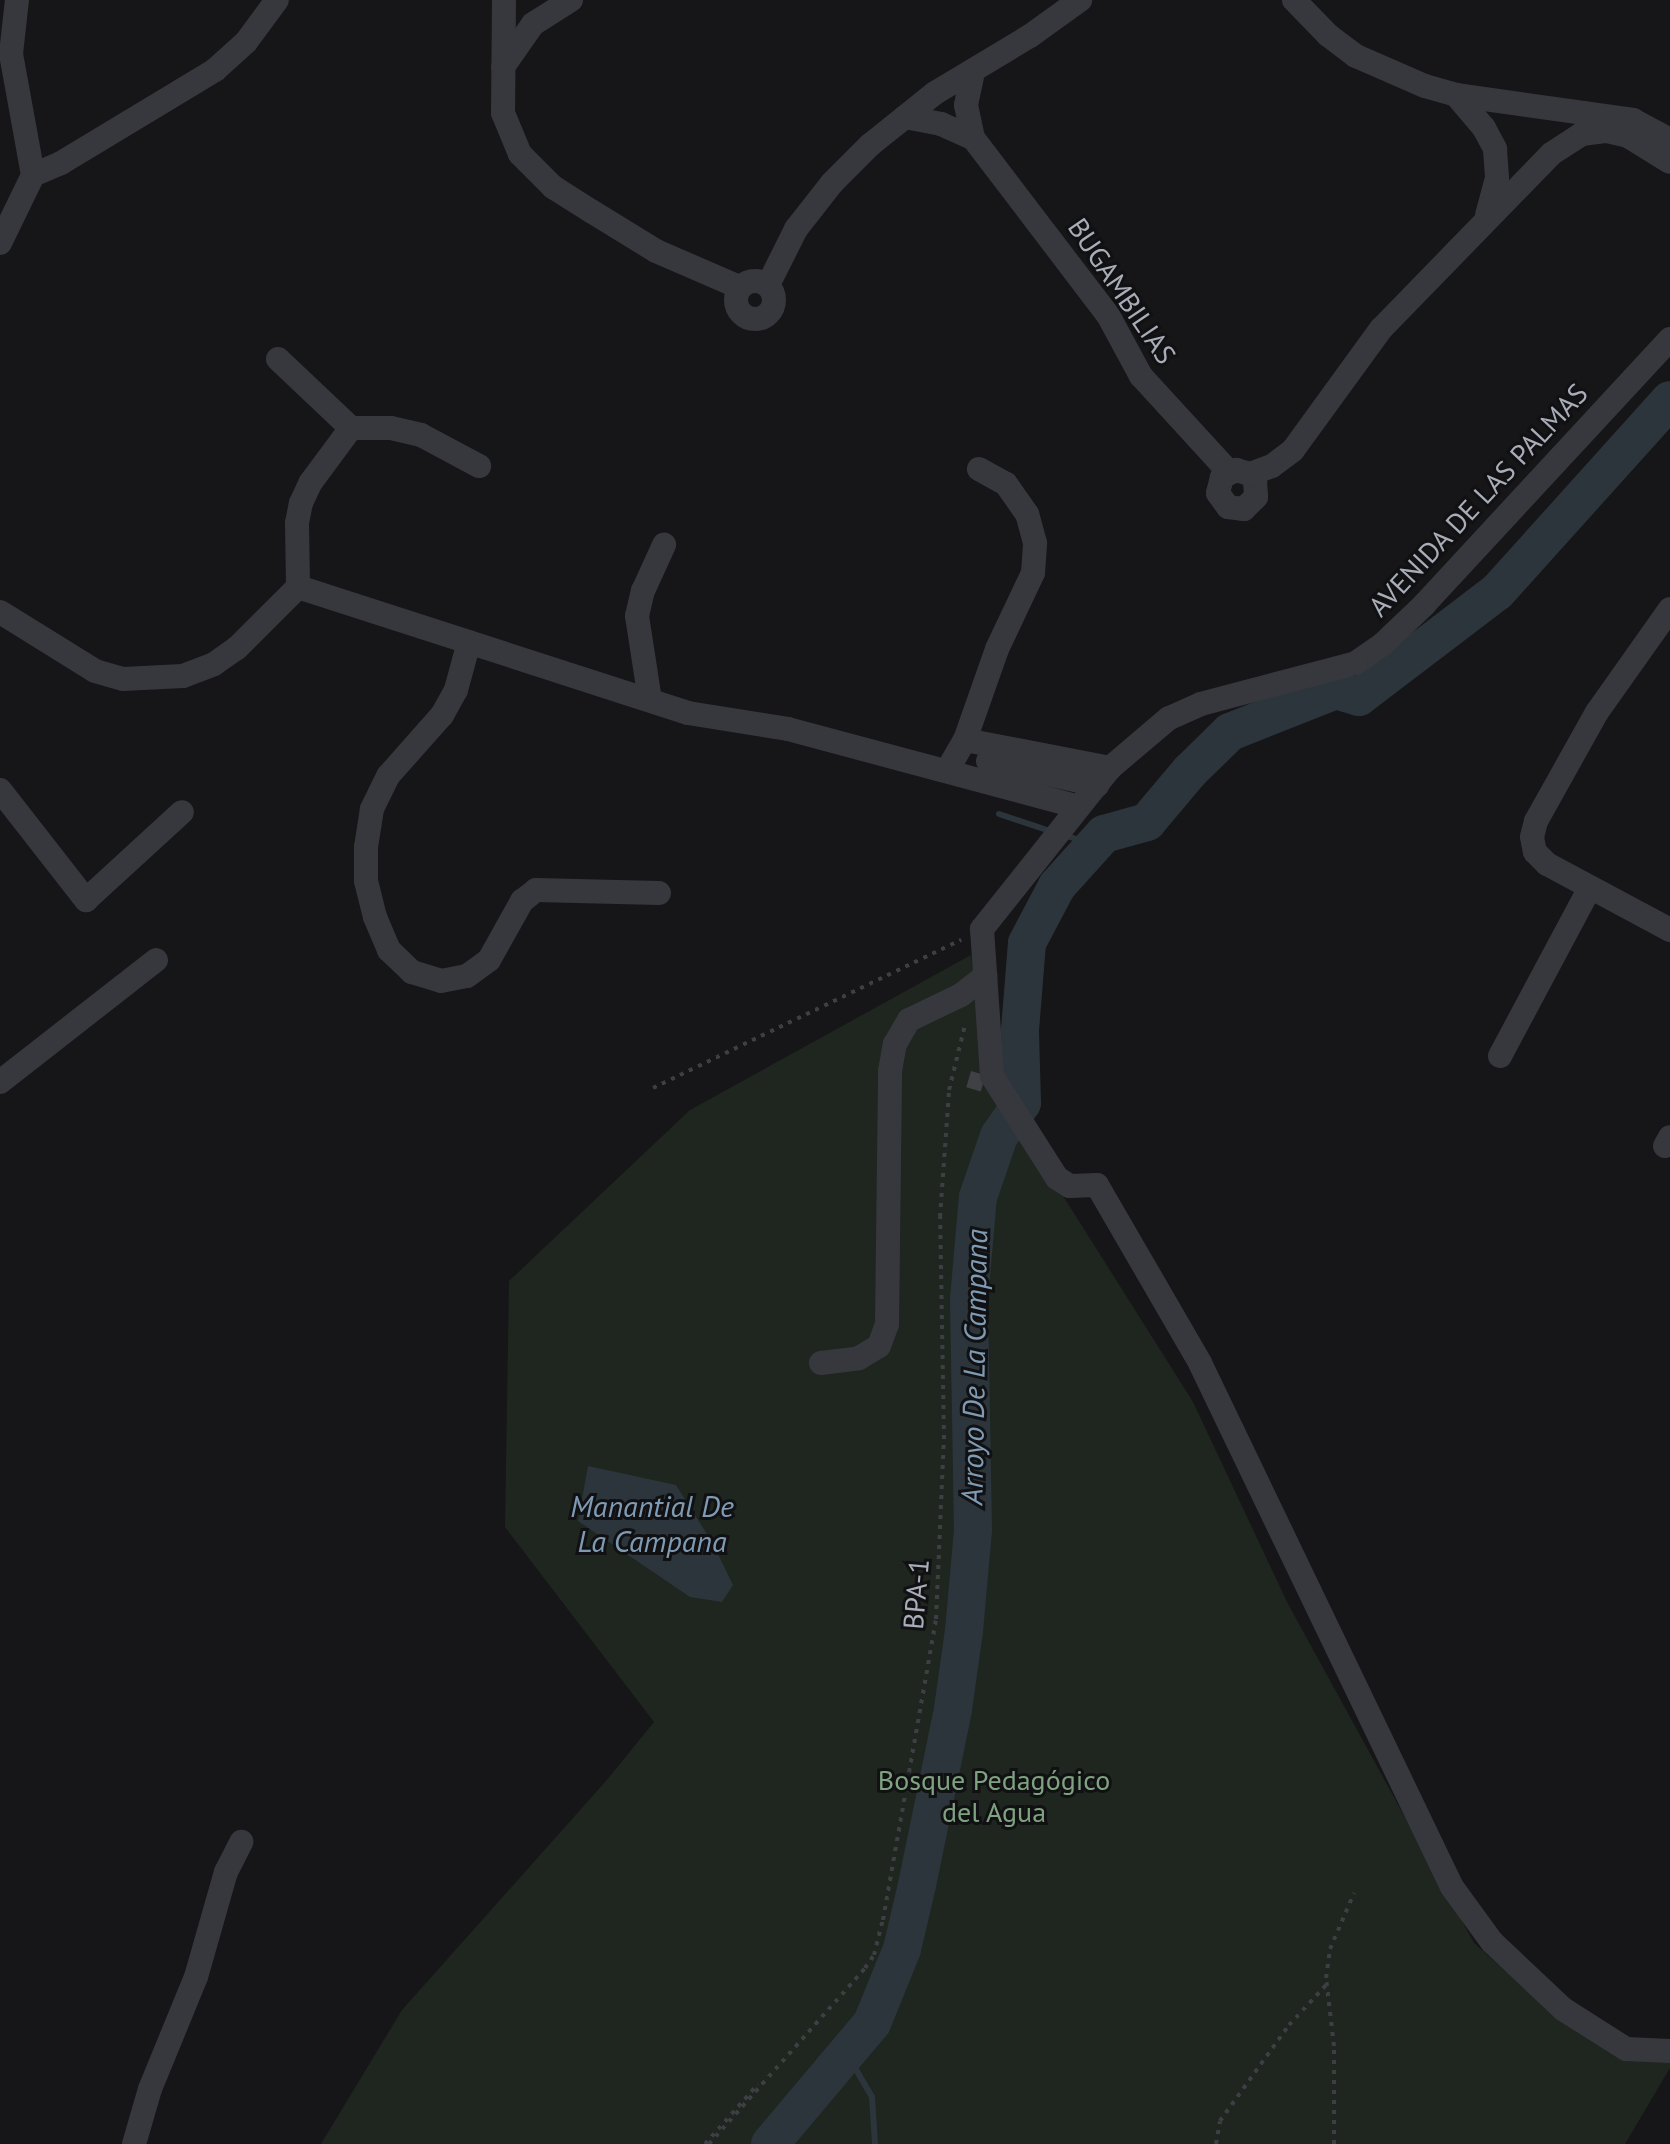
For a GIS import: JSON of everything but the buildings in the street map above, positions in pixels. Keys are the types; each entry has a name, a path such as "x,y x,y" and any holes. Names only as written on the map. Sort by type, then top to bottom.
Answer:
{"street":[{"path":"0,243 33,175 11,54 17,0"},
{"path":"33,175 61,163 215,70 246,42 277,0"},
{"path":"504,0 503,113 520,154 553,187 656,251 739,287"},
{"path":"502,69 533,24 571,0"},
{"path":"768,285 753,280 739,287 735,295 738,311 744,317 767,315 774,300 768,285 796,229 832,183 870,145 935,93 973,72 1080,0"},
{"path":"1294,0 1328,35 1356,56 1425,86 1456,95 1633,120 1670,140"},
{"name":"BUGAMBILIAS","path":"973,72 966,105 973,138 1108,315 1141,376 1240,473 1272,466 1293,450 1381,329 1485,221"},
{"path":"1456,95 1484,128 1495,149 1497,178 1485,221"},
{"path":"905,117 941,124 973,138"},
{"path":"1485,221 1551,154 1582,134 1607,131 1628,136 1670,162"},
{"name":"AVENIDA DE LAS PALMAS","path":"977,982 982,929 1103,776 1169,718 1201,704 1356,663 1383,644 1425,604 1670,339"},
{"path":"278,359 351,428 391,428 421,435 479,466"},
{"path":"0,612 95,671 123,679 183,676 214,664 237,648 298,587 297,523 301,503 311,482 351,428"},
{"path":"957,755 997,649 1033,573 1035,543 1027,514 1006,484 979,469"},
{"path":"650,700 637,616 643,591 664,545"},
{"path":"298,587 688,713 1103,776"},
{"path":"1670,609 1597,712 1544,807 1532,837 1535,852 1547,864 1670,930"},
{"path":"469,642 456,690 442,715 388,776 372,809 366,847 366,881 375,917 389,950 412,972 441,981 467,976 489,960 522,901 536,890 659,893"},
{"path":"957,755 1073,814"},
{"path":"0,790 86,900 182,812"},
{"path":"1500,1056 1589,889"},
{"path":"0,1082 156,960"},
{"path":"821,1363 859,1358 879,1346 887,1324 890,1071 895,1044 909,1020 977,982 992,1076 1057,1178 1070,1186 1097,1185 1200,1363 1452,1887 1492,1942 1563,2009 1626,2049 1670,2051"},
{"path":"134,2144 150,2089 196,1977 226,1872 241,1842"}],"path":[{"path":"653,1088 947,946"},
{"path":"707,2144 862,1969 872,1954 880,1927 934,1621 942,1445 939,1214 948,1090 977,982"},
{"path":"1334,2144 1334,2046 1326,1985 1330,1949 1354,1893"},
{"path":"1216,2144 1220,2121 1289,2025 1326,1985"}],"green space":[{"name":"Bosque Pedagógico del Agua","path":"971,955 990,1080 1193,1402 1288,1604 1474,1943 1541,2003 1670,2062 1670,2068 1625,2144 321,2144 402,2010 606,1781 654,1722 505,1527 509,1281 690,1110"}],"water":[{"name":"Manantial De La Campana","path":"588,1466 676,1485 712,1542 733,1585 722,1602 690,1597 578,1521"}],"waterway":[{"name":"Arroyo De La Campana","path":"770,2144 872,2023 902,1949 917,1885 953,1709 973,1530 969,1299 978,1197 999,1136 1022,1103 1020,1030 1027,943 1057,886 1104,834 1147,822 1190,771 1230,732 1336,690 1359,697 1497,592 1670,400"},
{"path":"999,814 1053,832"},
{"path":"1064,835 1094,845"},
{"path":"847,2054 872,2097 875,2144"}]}
